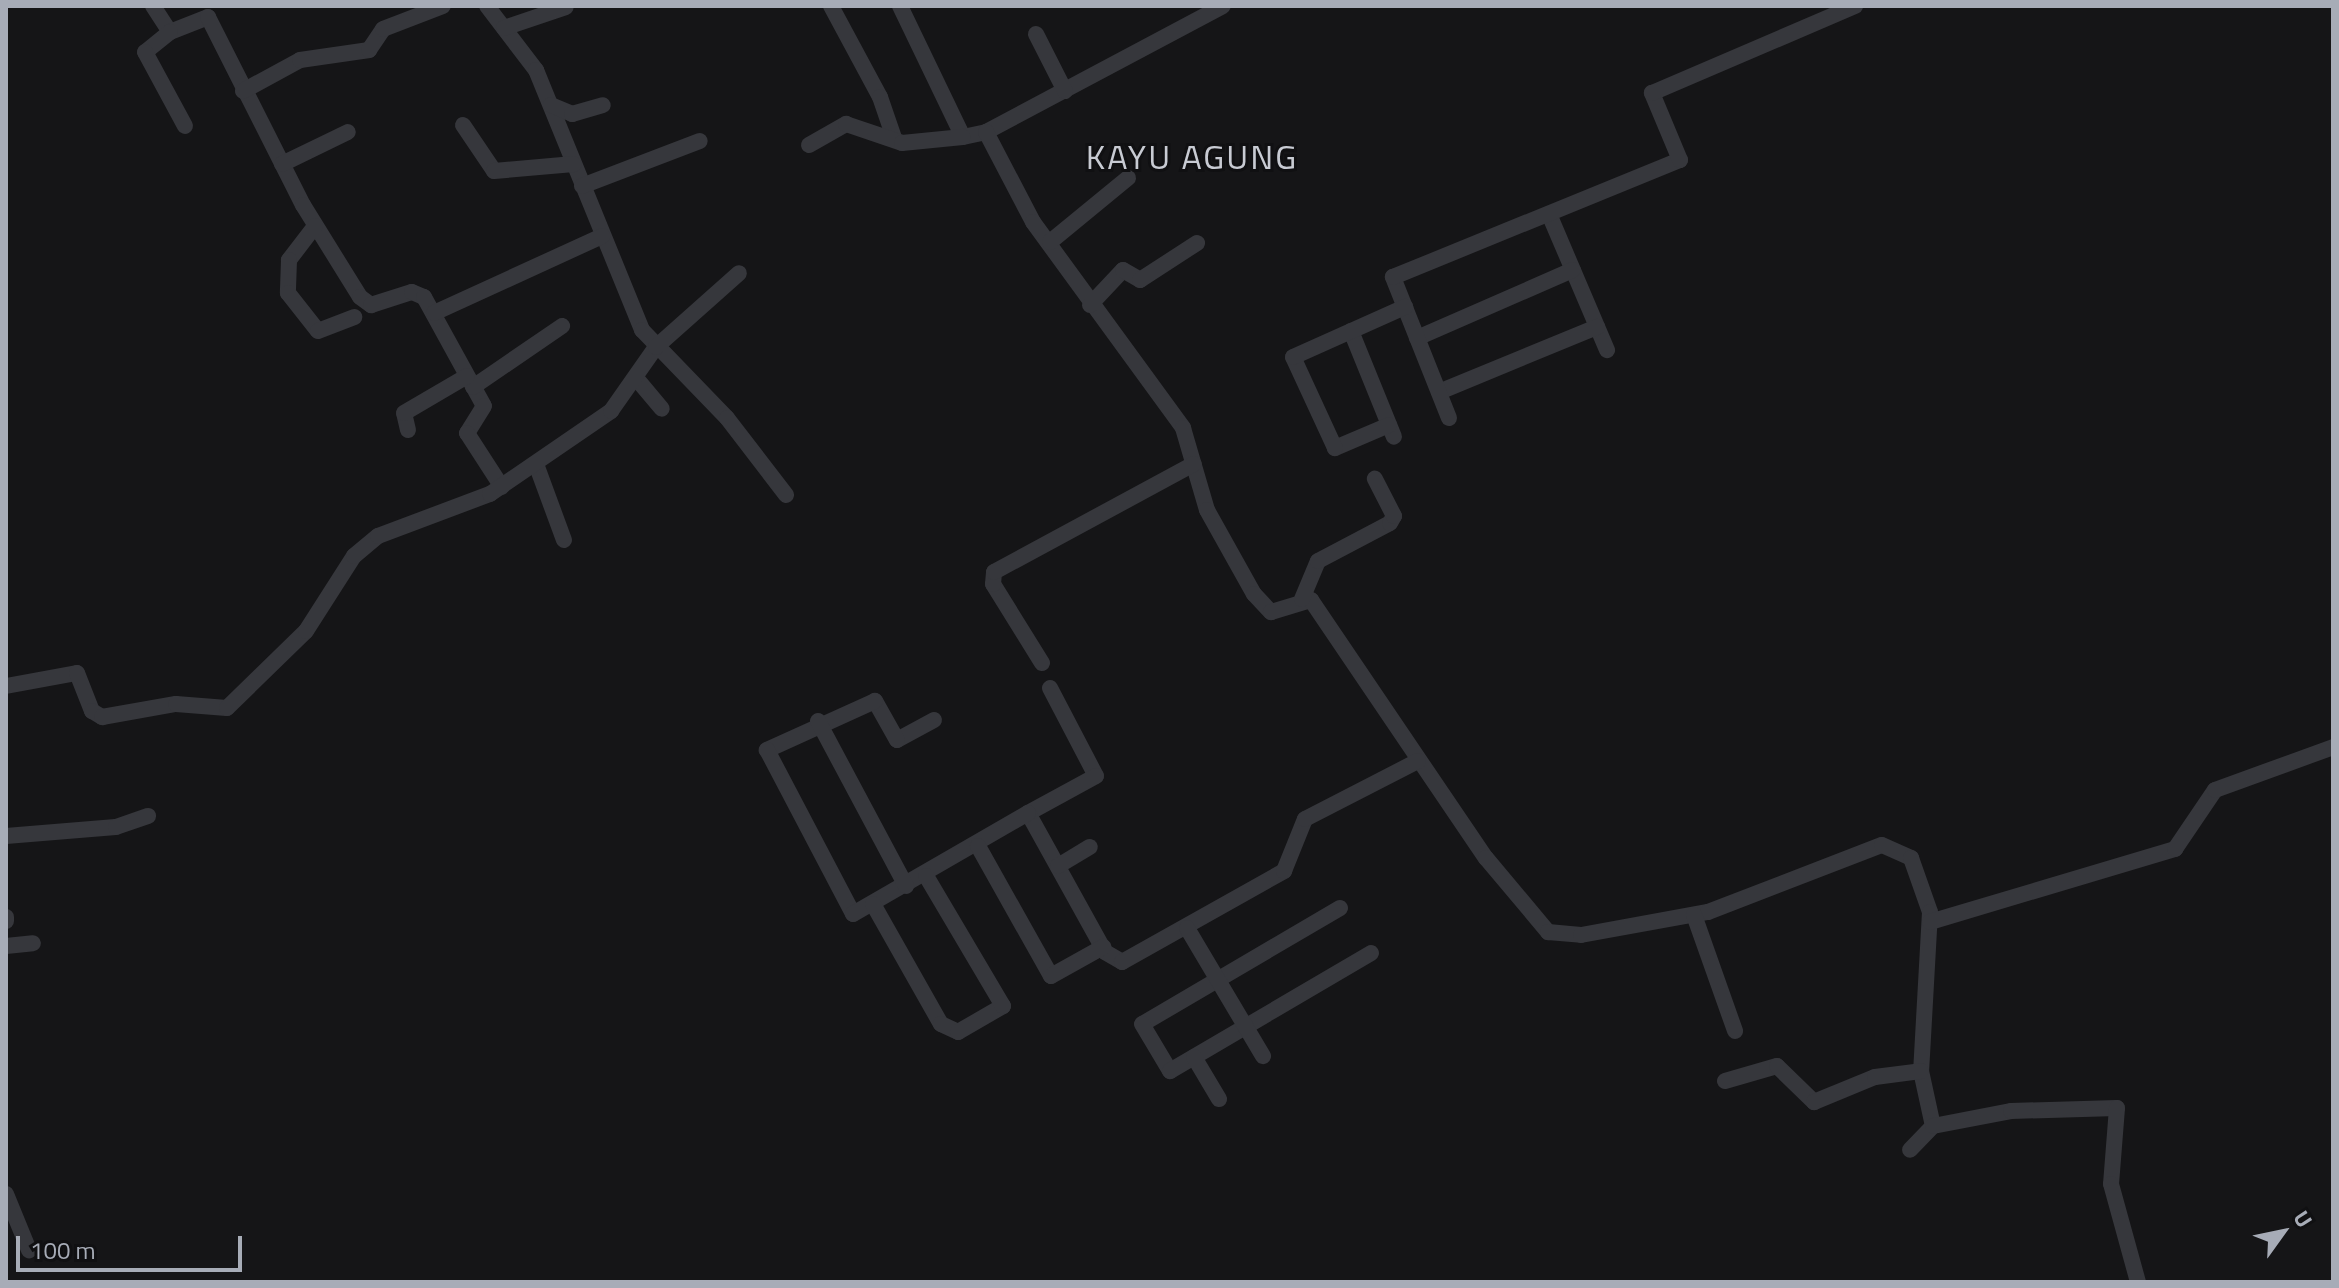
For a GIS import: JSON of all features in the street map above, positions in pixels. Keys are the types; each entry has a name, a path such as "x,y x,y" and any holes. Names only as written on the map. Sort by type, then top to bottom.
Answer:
{"street":[{"path":"153,6 170,32"},
{"path":"243,91 300,60 369,50 383,29 443,6"},
{"path":"487,6 536,70 602,236 656,347 727,418 786,495"},
{"path":"831,6 880,97 894,138"},
{"path":"900,6 963,137"},
{"path":"809,145 846,124 920,145 986,132 1223,6"},
{"path":"1449,418 1393,277 1680,160 1652,93 1855,6"},
{"path":"504,28 566,7"},
{"path":"185,126 145,52 170,32 208,17 243,91 315,226 366,303 420,293 434,313 485,410 467,433 502,487"},
{"path":"1036,34 1065,91"},
{"path":"551,105 572,114 603,105"},
{"path":"463,125 494,171 574,164"},
{"path":"282,164 348,132"},
{"path":"986,132 1090,305 1183,428 1207,510 1266,610 1302,599"},
{"path":"582,186 700,141"},
{"path":"1050,242 1128,178"},
{"path":"1549,214 1607,350"},
{"path":"315,226 289,260 288,293 318,331 354,317"},
{"path":"434,313 602,236"},
{"path":"1090,305 1123,270 1140,280 1197,243"},
{"path":"1417,338 1573,270"},
{"path":"6,686 77,673 92,711 102,717 176,704 227,708 306,631 354,556 378,536 502,487 611,411 656,347 739,273"},
{"path":"1351,331 1392,431 1335,448 1293,357 1351,331 1405,307"},
{"path":"408,430 404,413 470,382 562,326"},
{"path":"1439,392 1597,327"},
{"path":"636,378 662,409"},
{"path":"536,464 564,540"},
{"path":"1042,663 993,584 994,572 1194,464"},
{"path":"1302,599 1318,561 1390,523 1394,516 1375,479"},
{"path":"1302,599 1329,624 1418,761 1553,935 1694,915 1882,845 1917,866 1930,922 1921,1071 1933,1126"},
{"path":"934,720 897,740 875,701 818,721 767,750 853,914 926,876 1028,813 1096,776 1050,688"},
{"path":"818,721 906,886"},
{"path":"1930,922 2175,849 2215,790 2333,747"},
{"path":"1028,813 1103,947 1113,959 1132,960 1284,871 1305,819 1418,761"},
{"path":"6,836 116,827 148,816"},
{"path":"978,846 1051,976 1103,947"},
{"path":"1058,866 1090,847"},
{"path":"873,904 941,1024 958,1032 1003,1006 926,876"},
{"path":"1340,908 1142,1024 1170,1071 1371,953"},
{"path":"1694,915 1735,1031"},
{"path":"1187,928 1263,1056"},
{"path":"6,946 33,943"},
{"path":"1194,1057 1219,1099"},
{"path":"1725,1081 1777,1066 1814,1102 1875,1077 1921,1071"},
{"path":"1910,1150 1933,1126 2011,1111 2117,1108 2111,1184 2138,1282"},
{"path":"6,1194 29,1250"}],"district":[{"name":"KAYU AGUNG","path":"1192,157"}]}
